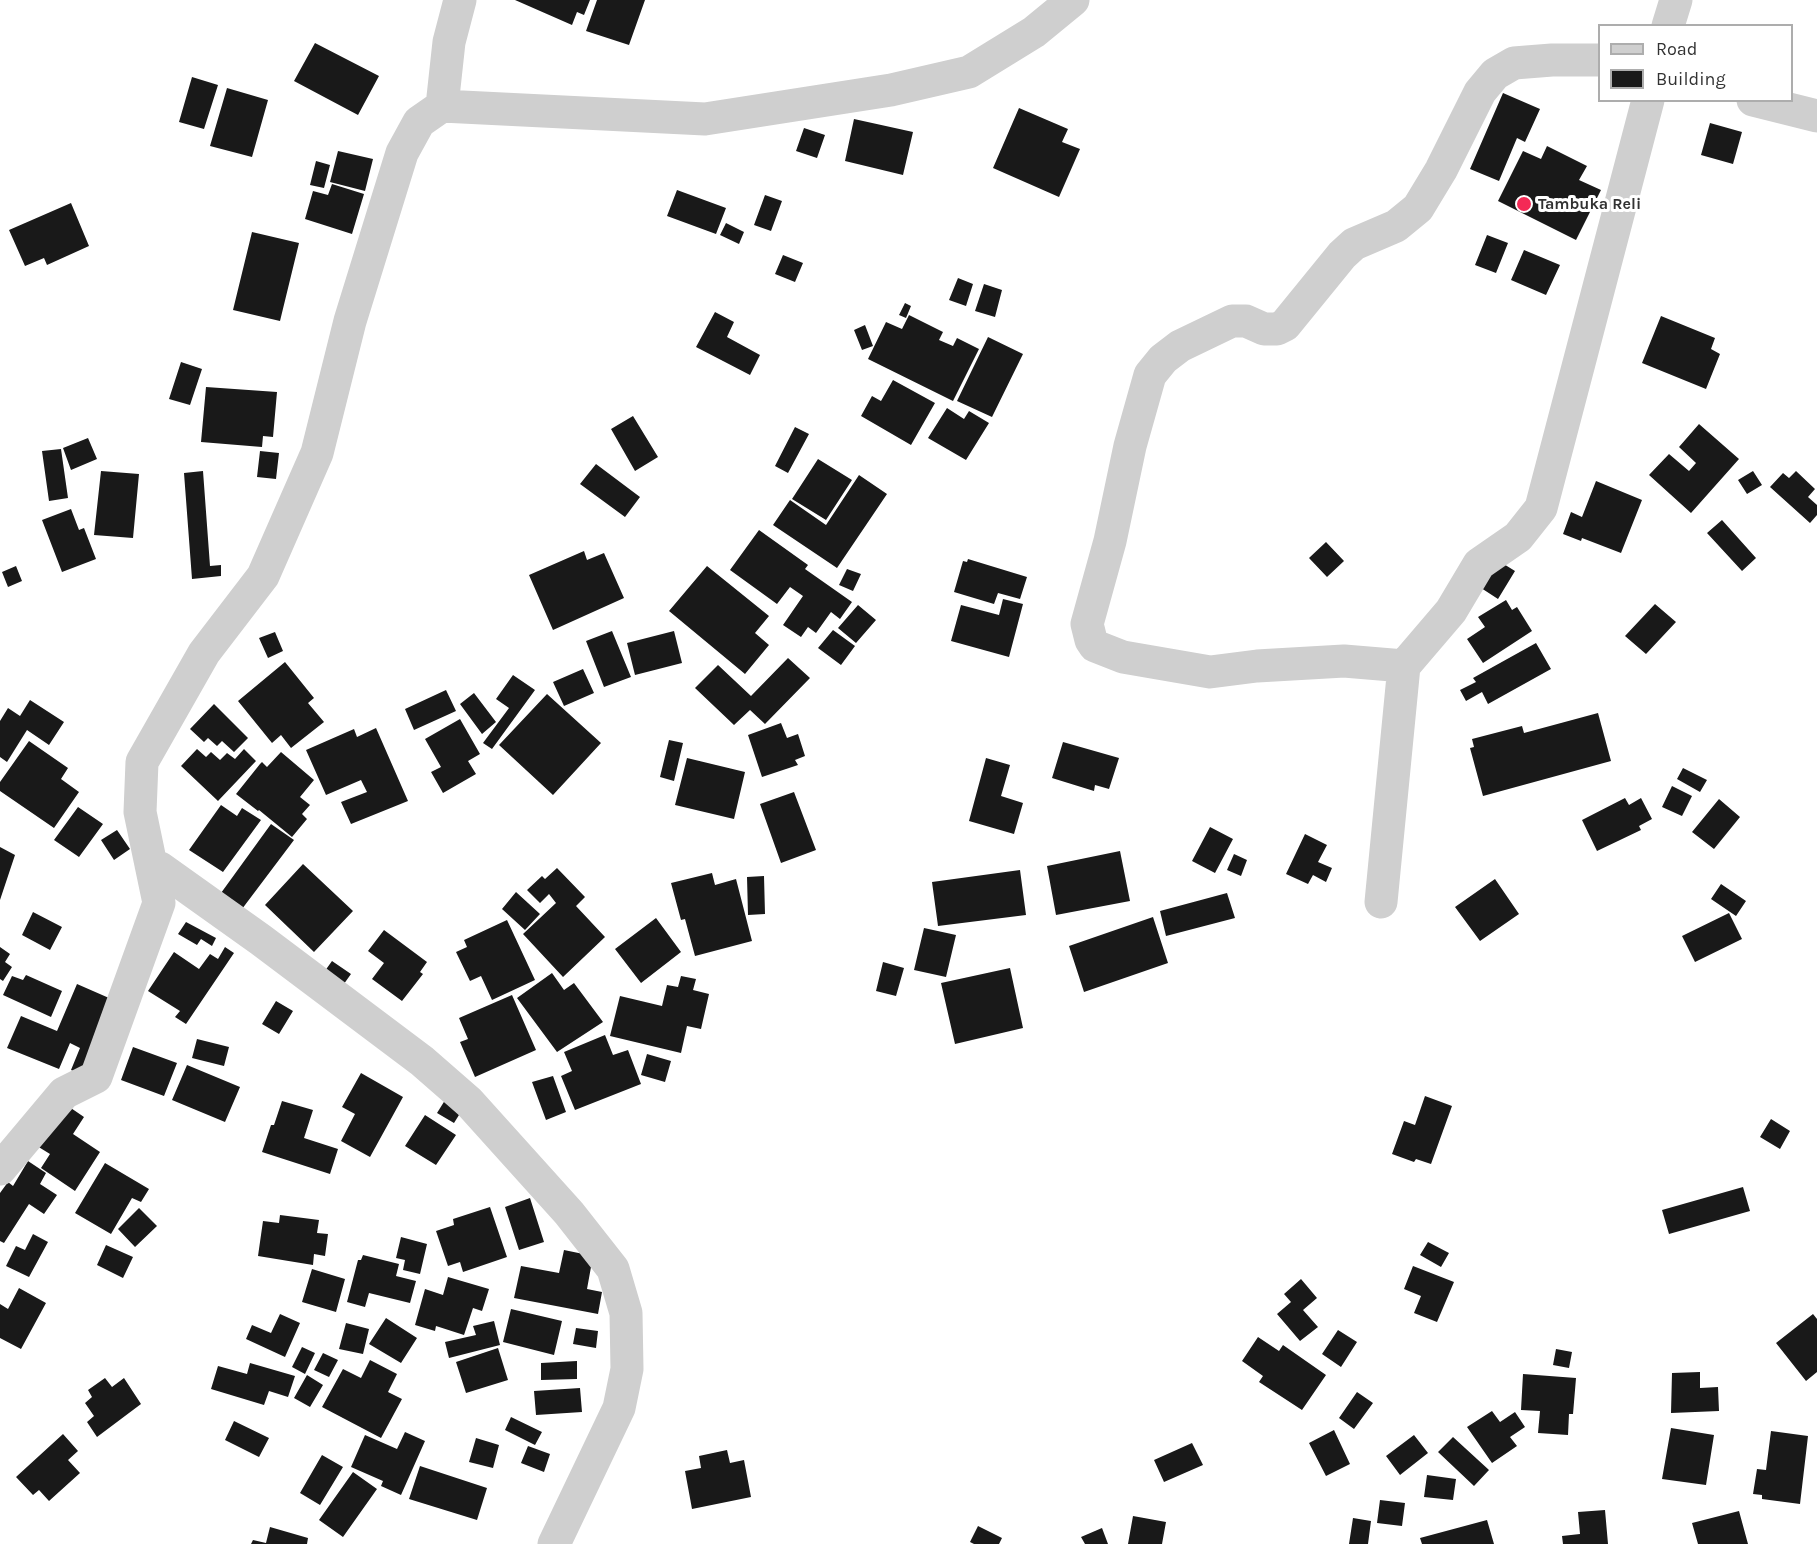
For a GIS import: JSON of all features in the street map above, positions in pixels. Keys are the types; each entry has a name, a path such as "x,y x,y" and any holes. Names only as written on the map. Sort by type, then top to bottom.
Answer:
{"street":[{"path":"442,106 449,42 460,0"},
{"path":"0,1169 64,1092 96,1077 159,903 140,812 142,762 204,653 264,576 317,453 350,321 402,153 418,122 442,106 705,119 891,90 969,72 1034,32 1073,0"},
{"path":"1669,24 1676,0"},
{"path":"1404,666 1344,662 1257,666 1210,672 1123,657 1095,646 1087,624 1110,541 1130,446 1150,375 1163,359 1180,346 1232,321 1246,321 1264,328 1277,329 1286,325 1342,255 1354,244 1396,226 1418,208 1441,170 1480,92 1495,74 1514,63 1598,60"},
{"path":"1381,902 1404,666 1451,611 1479,564 1518,537 1541,508 1647,102"},
{"path":"1761,102 1817,116"},
{"path":"151,865 160,868 261,940 422,1060 469,1102 569,1213 613,1269 626,1313 627,1369 619,1408 554,1544"}],"building":[{"path":"515,0 590,0 584,15 577,12 572,25"},
{"path":"597,0 645,0 629,45 586,31"},
{"path":"315,43 379,76 358,115 294,81"},
{"path":"192,77 218,85 204,129 179,122"},
{"path":"227,88 268,100 252,157 210,146"},
{"path":"1503,93 1540,109 1525,142 1517,138 1499,181 1470,169"},
{"path":"1019,108 1068,129 1062,142 1080,149 1059,197 993,168"},
{"path":"854,119 913,132 903,175 845,161"},
{"path":"1710,123 1742,132 1733,164 1701,155"},
{"path":"804,128 825,135 817,158 796,151"},
{"path":"1547,146 1587,166 1579,180 1601,190 1576,240 1498,201 1523,151 1541,159"},
{"path":"338,151 373,159 365,191 330,182"},
{"path":"316,161 330,165 324,188 310,185"},
{"path":"332,184 364,194 352,234 305,219 313,191 328,195"},
{"path":"677,190 726,208 716,234 667,216"},
{"path":"765,195 782,201 771,231 754,225"},
{"path":"71,203 89,246 47,265 44,258 25,266 9,230"},
{"path":"726,223 744,232 739,244 720,235"},
{"path":"252,232 299,243 280,321 233,310"},
{"path":"1487,235 1508,243 1496,273 1475,265"},
{"path":"1524,250 1560,265 1546,295 1511,280"},
{"path":"783,255 803,263 795,282 775,274"},
{"path":"958,278 973,284 966,306 949,300"},
{"path":"984,284 1002,290 995,317 975,311"},
{"path":"905,303 911,306 906,318 899,315"},
{"path":"715,312 734,322 727,337 760,355 750,375 696,347"},
{"path":"909,315 943,332 939,340 953,346 957,338 979,349 953,401 868,359 886,322 902,329"},
{"path":"1661,316 1715,338 1711,349 1720,354 1706,389 1642,363"},
{"path":"865,325 873,346 862,350 854,330"},
{"path":"988,337 1023,354 992,417 957,401"},
{"path":"181,362 202,369 190,405 169,399"},
{"path":"893,380 935,403 911,445 861,416 872,396 881,401"},
{"path":"206,387 277,392 273,437 263,436 262,447 201,442"},
{"path":"947,408 964,419 969,411 989,423 966,460 928,438"},
{"path":"633,416 658,457 635,471 611,429"},
{"path":"1699,424 1739,459 1691,513 1649,475 1669,454 1689,471 1696,463 1679,447"},
{"path":"795,427 809,434 788,473 775,466"},
{"path":"88,438 97,459 71,470 63,448"},
{"path":"61,449 68,498 49,501 42,451"},
{"path":"260,451 279,453 276,479 257,477"},
{"path":"818,459 852,480 826,520 792,499"},
{"path":"596,464 640,497 625,517 580,484"},
{"path":"101,471 139,474 133,538 94,535"},
{"path":"203,471 210,566 221,565 221,576 192,579 184,473"},
{"path":"1753,471 1762,485 1747,494 1738,480"},
{"path":"1796,471 1815,489 1808,497 1817,505 1817,515 1810,523 1770,487 1783,473 1789,478"},
{"path":"859,475 887,494 837,568 773,525 790,500 826,525"},
{"path":"1596,481 1642,500 1621,553 1582,538 1581,541 1563,534 1571,512 1582,517"},
{"path":"71,509 79,530 84,528 96,559 62,572 42,520"},
{"path":"1722,520 1756,558 1742,571 1707,533"},
{"path":"759,530 808,565 805,569 852,602 840,619 831,612 816,633 808,627 801,637 783,625 803,596 790,587 777,604 730,570"},
{"path":"1326,542 1344,561 1327,577 1309,558"},
{"path":"584,551 587,560 604,553 624,598 553,630 529,575"},
{"path":"1494,558 1515,571 1498,599 1478,586"},
{"path":"968,559 1027,577 1020,599 998,593 994,604 954,592 963,561 967,562"},
{"path":"16,566 22,581 8,587 2,572"},
{"path":"707,566 769,616 755,633 769,645 745,674 669,611"},
{"path":"847,569 861,574 853,591 839,585"},
{"path":"1003,599 1023,604 1009,657 951,641 961,605 999,615"},
{"path":"1506,600 1512,610 1517,607 1532,631 1483,663 1467,639 1485,627 1478,617"},
{"path":"1655,604 1676,622 1646,654 1625,636"},
{"path":"858,605 876,620 856,643 838,628"},
{"path":"833,630 855,646 841,665 818,648"},
{"path":"612,631 631,677 604,687 586,641"},
{"path":"674,631 682,663 635,675 627,643"},
{"path":"275,632 283,651 268,658 259,638"},
{"path":"1536,643 1551,669 1488,704 1482,692 1466,701 1460,690 1476,682 1473,678"},
{"path":"788,658 810,678 765,724 750,710 734,725 695,688 718,665 751,696"},
{"path":"285,662 314,698 308,703 324,722 291,748 281,735 272,743 238,701"},
{"path":"583,669 594,693 564,706 553,682"},
{"path":"513,675 535,690 492,749 483,743 509,708 496,699"},
{"path":"446,690 456,711 414,730 405,709"},
{"path":"474,693 496,722 482,734 460,704"},
{"path":"547,694 601,743 553,795 499,745"},
{"path":"30,700 64,722 49,745 27,730 7,762 0,757 0,721 8,708 20,716"},
{"path":"214,704 248,738 234,752 222,741 217,746 208,738 204,742 190,729"},
{"path":"1598,713 1611,761 1483,796 1470,748 1474,747 1472,739 1522,726 1524,733"},
{"path":"460,719 480,754 468,761 476,774 443,793 431,772 441,767 425,739"},
{"path":"781,723 787,738 798,734 805,756 795,760 798,765 762,777 748,735"},
{"path":"376,728 408,801 351,824 341,802 367,792 361,780 326,795 306,750 354,729 357,737"},
{"path":"669,740 683,743 674,781 660,777"},
{"path":"29,741 68,768 61,779 79,792 54,828 0,791 0,782"},
{"path":"1063,742 1119,758 1109,789 1095,785 1094,791 1052,778"},
{"path":"197,749 206,757 211,752 220,760 227,753 235,759 244,749 256,761 218,801 181,766"},
{"path":"281,752 314,780 300,797 310,805 302,814 307,819 292,837 236,794 262,762 267,767"},
{"path":"687,758 745,772 734,819 675,805"},
{"path":"986,758 1010,765 1001,796 1023,803 1014,834 969,821"},
{"path":"1683,768 1707,780 1700,792 1677,779"},
{"path":"1672,786 1692,796 1682,816 1662,807"},
{"path":"794,792 816,850 781,863 760,804"},
{"path":"1625,798 1629,805 1641,798 1652,819 1639,826 1641,830 1597,851 1582,820"},
{"path":"1719,799 1740,817 1714,849 1692,832"},
{"path":"221,805 237,816 242,808 261,820 223,872 189,850"},
{"path":"78,807 103,824 79,857 54,840"},
{"path":"271,824 294,840 242,909 221,893"},
{"path":"1210,827 1233,839 1215,873 1192,861"},
{"path":"117,830 130,849 114,860 101,840"},
{"path":"1305,834 1327,845 1318,862 1332,868 1326,882 1313,875 1308,884 1286,874"},
{"path":"0,847 15,855 0,900"},
{"path":"1120,851 1130,901 1056,915 1047,866"},
{"path":"1234,854 1247,860 1241,876 1227,870"},
{"path":"303,864 353,911 314,952 265,905"},
{"path":"557,868 585,897 576,906 605,937 563,977 523,934 556,903 549,894 540,903 527,890 542,876 545,879"},
{"path":"1020,870 1026,915 938,926 932,882"},
{"path":"712,873 715,885 736,879 752,941 695,956 685,919 681,920 671,883"},
{"path":"764,876 765,914 748,915 747,877"},
{"path":"1495,879 1519,914 1480,941 1455,907"},
{"path":"1721,884 1746,901 1736,916 1711,899"},
{"path":"516,892 540,914 525,930 502,909"},
{"path":"1227,893 1235,918 1166,936 1160,911"},
{"path":"33,912 62,927 50,950 22,935"},
{"path":"1729,913 1742,939 1695,962 1682,936"},
{"path":"1153,917 1168,963 1084,992 1069,946"},
{"path":"656,918 681,952 641,983 615,949"},
{"path":"507,920 535,980 492,1000 481,976 470,981 456,952 467,947 464,940"},
{"path":"186,922 216,938 212,946 201,939 197,945 178,934"},
{"path":"924,928 956,935 946,977 914,970"},
{"path":"384,930 427,962 420,972 423,974 402,1001 372,979 384,963 368,951"},
{"path":"0,947 10,954 5,962 12,967 3,981 0,979"},
{"path":"225,947 234,953 186,1024 175,1017 180,1011 148,991 174,952 199,969 210,954 218,959"},
{"path":"332,961 351,974 341,988 322,975"},
{"path":"883,962 904,968 896,996 876,991"},
{"path":"1010,968 1023,1028 955,1044 941,983"},
{"path":"552,973 564,990 574,983 603,1022 557,1052 517,998"},
{"path":"26,975 62,991 51,1017 3,995 12,976 23,980"},
{"path":"681,976 696,979 693,990 709,994 701,1029 687,1026 681,1053 610,1036 620,996 662,1006 667,985 678,987"},
{"path":"77,984 109,998 83,1075 71,1070 80,1048 70,1043 59,1069 7,1048 21,1016 57,1031"},
{"path":"512,995 536,1050 475,1077 460,1042 468,1039 459,1018"},
{"path":"276,1001 293,1011 279,1034 262,1024"},
{"path":"605,1035 613,1055 628,1050 641,1084 575,1110 561,1076 572,1071 564,1052"},
{"path":"197,1039 229,1047 224,1066 192,1058"},
{"path":"133,1047 177,1063 164,1096 121,1080"},
{"path":"647,1054 671,1061 665,1082 641,1075"},
{"path":"187,1065 240,1087 225,1122 172,1100"},
{"path":"361,1073 403,1097 370,1157 341,1141 355,1114 342,1107"},
{"path":"553,1076 566,1112 546,1120 532,1082"},
{"path":"1425,1096 1452,1106 1431,1164 1416,1159 1414,1162 1392,1154 1404,1121 1415,1125"},
{"path":"447,1097 464,1107 454,1123 437,1113"},
{"path":"282,1101 313,1110 304,1138 338,1149 330,1174 262,1152"},
{"path":"65,1104 84,1117 73,1134 100,1152 75,1191 41,1168 50,1154 37,1146"},
{"path":"425,1115 456,1135 436,1165 405,1146"},
{"path":"1771,1119 1790,1131 1780,1149 1760,1137"},
{"path":"28,1161 46,1173 40,1184 57,1195 44,1214 29,1204 4,1243 0,1241 0,1193 8,1182 13,1186"},
{"path":"105,1163 149,1189 141,1202 132,1198 111,1234 75,1213"},
{"path":"1743,1187 1750,1211 1669,1234 1662,1210"},
{"path":"530,1198 544,1242 519,1250 505,1207"},
{"path":"490,1207 507,1257 463,1272 460,1262 448,1266 436,1231 454,1225 453,1219"},
{"path":"139,1208 157,1226 135,1247 118,1229"},
{"path":"280,1215 319,1220 317,1233 328,1234 325,1256 314,1254 313,1265 258,1256 263,1221 279,1223"},
{"path":"33,1234 48,1242 29,1277 6,1266 16,1246 25,1250"},
{"path":"401,1237 427,1244 420,1274 403,1270 405,1260 396,1258"},
{"path":"1428,1242 1449,1253 1441,1267 1420,1255"},
{"path":"106,1245 133,1257 123,1278 97,1265"},
{"path":"564,1250 593,1256 587,1289 602,1292 598,1314 514,1298 521,1266 559,1273"},
{"path":"363,1255 399,1264 396,1276 416,1281 410,1303 369,1293 365,1307 347,1302 358,1260 361,1260"},
{"path":"1413,1266 1454,1282 1437,1322 1414,1313 1421,1296 1404,1289"},
{"path":"312,1269 345,1279 336,1312 302,1302"},
{"path":"448,1277 489,1289 482,1311 473,1308 464,1335 436,1326 435,1331 415,1325 425,1289 443,1295"},
{"path":"1301,1279 1317,1298 1303,1310 1318,1327 1300,1341 1277,1314 1291,1302 1284,1294"},
{"path":"19,1288 46,1303 21,1349 0,1338 0,1304 8,1309"},
{"path":"511,1309 562,1321 554,1355 503,1342"},
{"path":"280,1314 300,1323 285,1357 246,1339 252,1325 271,1333"},
{"path":"1813,1314 1817,1319 1817,1372 1806,1381 1776,1343"},
{"path":"386,1318 417,1338 401,1363 369,1344"},
{"path":"494,1321 500,1345 449,1358 445,1342 476,1335 473,1326"},
{"path":"346,1323 369,1329 363,1354 339,1349"},
{"path":"576,1328 598,1331 596,1348 573,1344"},
{"path":"1338,1330 1357,1342 1341,1367 1322,1354"},
{"path":"1258,1337 1279,1351 1283,1345 1326,1375 1302,1410 1259,1382 1263,1376 1242,1361"},
{"path":"302,1347 315,1353 305,1374 292,1367"},
{"path":"498,1348 508,1380 466,1393 456,1362"},
{"path":"1556,1349 1572,1352 1569,1368 1553,1365"},
{"path":"323,1353 338,1360 329,1377 314,1370"},
{"path":"370,1360 397,1374 388,1392 402,1399 381,1438 322,1407 343,1369 361,1378"},
{"path":"577,1361 577,1379 541,1380 541,1363"},
{"path":"250,1363 295,1376 288,1397 269,1391 264,1405 211,1389 218,1366 247,1374"},
{"path":"1700,1372 1700,1388 1718,1387 1719,1411 1671,1413 1672,1373"},
{"path":"1523,1374 1576,1378 1573,1414 1569,1414 1568,1435 1538,1433 1540,1411 1521,1410"},
{"path":"307,1375 323,1385 310,1407 294,1398"},
{"path":"105,1378 112,1387 124,1378 141,1404 97,1437 87,1422 94,1416 85,1403 92,1397 88,1390"},
{"path":"580,1388 582,1412 536,1415 534,1391"},
{"path":"1357,1392 1373,1403 1354,1429 1339,1418"},
{"path":"1492,1411 1500,1422 1515,1412 1525,1427 1510,1437 1517,1446 1492,1463 1467,1427"},
{"path":"511,1417 542,1432 535,1445 505,1430"},
{"path":"234,1421 269,1438 259,1457 225,1440"},
{"path":"1671,1428 1714,1435 1706,1485 1662,1479"},
{"path":"1334,1430 1350,1464 1326,1476 1309,1443"},
{"path":"1771,1431 1808,1436 1800,1504 1762,1499 1762,1495 1753,1494 1757,1469 1766,1470"},
{"path":"405,1432 425,1441 401,1495 381,1486 383,1481 351,1467 365,1435 397,1449"},
{"path":"63,1434 78,1451 68,1460 80,1473 49,1501 39,1490 33,1495 16,1477"},
{"path":"1414,1435 1428,1453 1400,1475 1386,1456"},
{"path":"1453,1437 1489,1470 1474,1486 1438,1452"},
{"path":"476,1438 499,1445 493,1468 469,1462"},
{"path":"1192,1443 1203,1465 1164,1482 1154,1460"},
{"path":"528,1446 550,1454 544,1472 521,1463"},
{"path":"727,1450 730,1463 744,1460 751,1497 692,1509 685,1471 701,1468 699,1456"},
{"path":"322,1455 343,1467 320,1505 300,1493"},
{"path":"420,1466 487,1488 477,1520 409,1499"},
{"path":"353,1472 377,1489 343,1537 319,1520"},
{"path":"1427,1475 1456,1479 1453,1500 1424,1497"},
{"path":"1380,1500 1405,1503 1402,1526 1377,1523"},
{"path":"1605,1510 1608,1544 1563,1544 1562,1536 1580,1534 1578,1512"},
{"path":"1739,1511 1748,1544 1698,1544 1692,1523"},
{"path":"1133,1516 1166,1522 1162,1544 1128,1544"},
{"path":"1353,1518 1371,1521 1368,1544 1349,1544"},
{"path":"1487,1520 1494,1544 1422,1544 1420,1538"},
{"path":"978,1526 1002,1538 999,1544 970,1542"},
{"path":"270,1527 308,1538 307,1544 251,1544 253,1540 266,1543"},
{"path":"1102,1528 1108,1544 1085,1544 1081,1537"}],"place":[{"name":"Tambuka Reli","path":"1524,204"}]}
